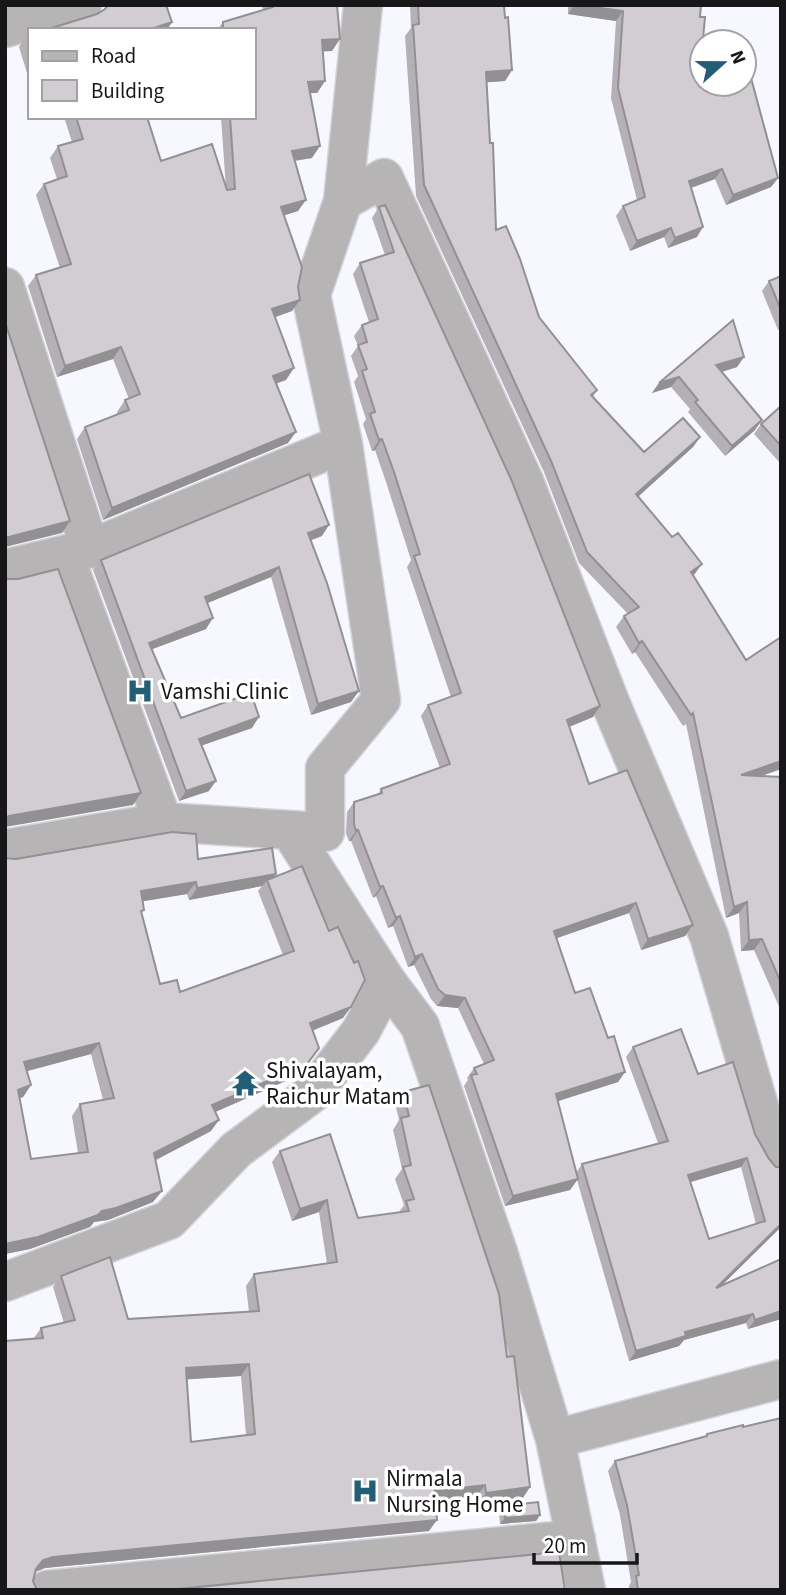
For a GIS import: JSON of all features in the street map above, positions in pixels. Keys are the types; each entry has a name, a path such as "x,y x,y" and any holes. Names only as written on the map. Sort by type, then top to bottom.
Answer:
{"street":[{"path":"5,28 82,5"},
{"path":"325,832 326,768 380,700 343,444 311,295 343,201 363,5"},
{"path":"343,201 384,178 519,468 610,702 709,936 767,1133 781,1158"},
{"path":"5,287 77,552 163,822"},
{"path":"5,569 77,552 343,444"},
{"path":"5,849 163,822 325,832"},
{"path":"325,832 294,837 387,982 420,1026 498,1252 555,1439 586,1590"},
{"path":"5,1282 169,1220 236,1150 314,1093 361,1031 387,982"},
{"path":"555,1439 781,1379"},
{"path":"47,1590 576,1539"}],"building":[{"path":"108,5 166,5 172,22 154,28 52,28 105,9"},
{"path":"337,5 340,39 322,40 325,81 308,82 320,146 292,151 306,200 281,207 302,267 298,287 300,300 272,309 294,368 273,376 296,432 112,508 85,427 129,410 125,400 140,394 121,347 65,366 36,275 71,264 44,184 67,176 58,146 83,139 77,119 148,119 161,161 212,144 227,190 235,189 230,119 256,119 256,28 223,28 223,22 273,7"},
{"path":"418,5 504,5 505,18 508,17 512,70 486,72 490,143 493,143 496,230 506,226 539,317 597,390 591,395 644,452 683,418 700,437 636,494 672,537 678,533 702,564 691,572 746,660 781,637 781,761 741,775 781,777 781,983 762,939 749,940 747,902 734,907 693,713 691,715 642,641 639,643 624,616 639,607 587,552 551,461 424,185 413,25 419,24"},
{"path":"579,5 701,5 700,17 705,17 704,28 688,28 688,98 756,98 778,178 733,195 722,169 689,181 703,227 675,238 671,228 637,241 623,206 645,197 618,88 623,11"},
{"path":"385,205 511,479 600,706 567,720 589,784 627,770 693,925 648,939 636,903 554,931 575,993 590,988 608,1038 614,1036 625,1072 556,1094 578,1179 513,1196 471,1075 477,1074 474,1068 494,1060 465,998 445,995 438,989 422,954 415,957 400,916 396,918 383,886 380,887 354,824 354,802 382,793 381,789 450,764 428,705 461,693 414,556 420,554 394,472 370,414 375,412 362,371 367,369 358,345 367,342 362,325 378,319 360,263 394,252 379,207"},
{"path":"781,276 781,310 769,281"},
{"path":"733,320 744,357 716,365 762,420 732,446 695,402 698,400 679,377 659,383"},
{"path":"5,322 70,521 5,538"},
{"path":"781,406 781,446 761,424"},
{"path":"309,474 329,525 308,533 327,583 359,691 318,704 279,567 205,597 213,618 149,643 181,718 251,693 259,717 199,739 216,781 186,791 101,560"},
{"path":"58,569 141,793 5,818 5,577 18,579"},
{"path":"172,832 196,834 198,859 272,848 276,874 197,888 196,882 141,891 144,910 141,911 160,984 177,980 180,992 294,951 267,880 302,866 329,931 338,927 354,963 358,961 365,980 351,1007 310,1023 319,1048 307,1064 212,1105 219,1120 154,1153 162,1191 102,1211 98,1215 38,1237 5,1244 5,858 16,859","holes":["99,1043 114,1098 80,1104 88,1152 31,1159 18,1090 31,1085 24,1062"]},
{"path":"681,1029 698,1074 733,1062 755,1134 769,1159 776,1167 781,1167 781,1224 716,1288 781,1259 781,1311 755,1320 753,1314 685,1332 686,1336 636,1351 582,1164 668,1141 633,1047","holes":["747,1158 765,1221 709,1239 688,1175"]},
{"path":"429,1085 499,1294 507,1357 514,1356 530,1487 486,1493 485,1485 435,1491 437,1520 53,1557 43,1560 36,1569 33,1581 37,1590 5,1590 5,1341 43,1338 41,1328 75,1320 61,1276 110,1257 128,1319 259,1311 254,1274 337,1262 327,1200 300,1209 280,1151 330,1134 358,1218 409,1211 406,1201 414,1199 403,1167 411,1165 401,1118 409,1116 403,1092","holes":["249,1364 255,1434 191,1442 186,1368"]},
{"path":"781,1418 781,1590 638,1590 636,1576 639,1575 627,1505 615,1461 707,1434"},
{"path":"538,1502 540,1515 505,1518 503,1506"},
{"path":"559,1552 565,1590 167,1590"}],"place":[{"name":"Vamshi Clinic","path":"140,691"},
{"name":"Shivalayam, Raichur Matam","path":"245,1083"},
{"name":"Nirmala Nursing Home","path":"365,1491"}]}
